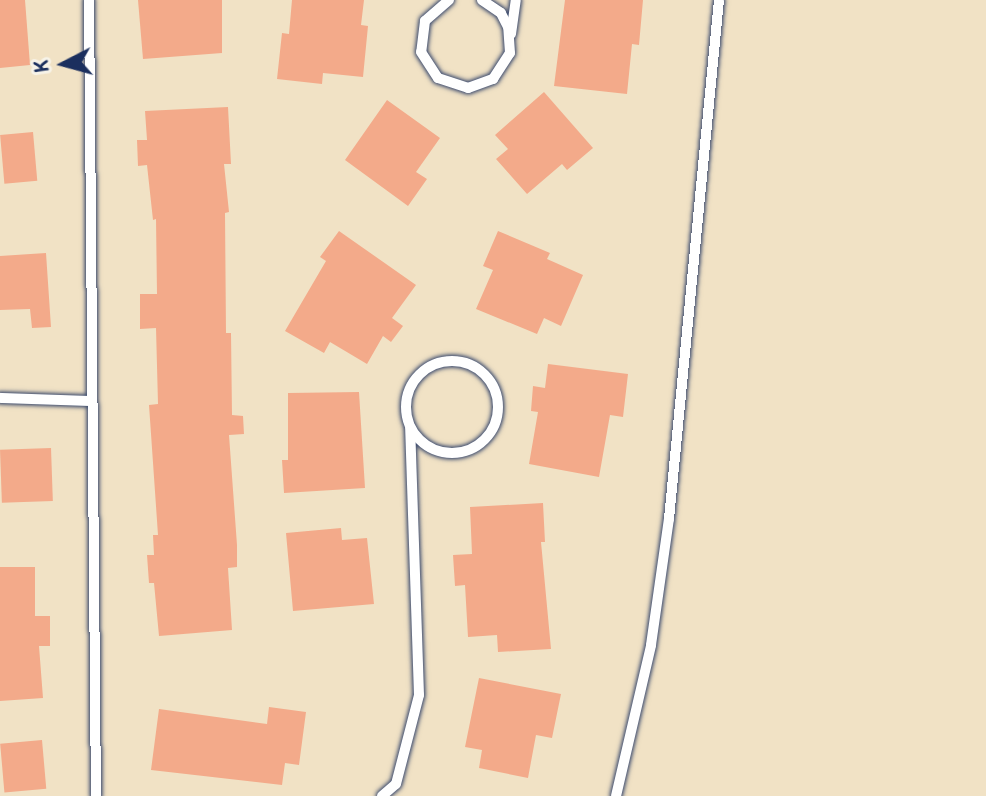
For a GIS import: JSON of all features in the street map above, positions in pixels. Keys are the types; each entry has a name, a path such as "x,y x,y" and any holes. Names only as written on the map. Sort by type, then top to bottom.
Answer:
{"lane":[{"path":"89,0 96,796"},
{"path":"449,0 431,12 420,36 421,52 438,78 468,88 493,79 510,53 516,0"},
{"path":"482,0 501,13 511,37"},
{"path":"616,796 651,645 669,519 719,0"},
{"path":"382,796 396,784 419,695 410,428 405,412 407,396 425,369 439,362 467,363 482,371 492,383 498,398 498,415 493,430 469,451 437,452 422,443 410,428"},
{"path":"0,398 92,401"}],"building":[{"path":"0,0 25,0 30,65 0,68"},
{"path":"138,0 222,0 222,53 143,59"},
{"path":"292,0 364,0 361,25 368,26 363,77 323,73 322,84 277,79 282,33 289,34"},
{"path":"565,0 643,0 639,45 632,44 627,94 554,86"},
{"path":"544,92 593,148 567,170 562,164 527,194 496,159 508,149 495,135"},
{"path":"387,100 440,138 416,172 427,179 408,206 345,160"},
{"path":"228,107 231,164 224,164 229,212 225,213 226,333 231,333 232,415 243,416 244,434 229,435 237,545 237,567 228,568 232,630 159,636 154,583 149,583 147,555 154,555 153,535 158,535 149,405 158,404 156,328 140,329 140,294 157,294 156,219 153,220 147,165 138,166 137,140 147,140 145,111"},
{"path":"33,132 37,181 4,184 0,135"},
{"path":"339,231 416,285 392,318 403,326 391,342 383,336 367,364 330,342 324,353 285,331 326,261 320,257"},
{"path":"498,231 550,253 547,259 583,275 561,326 544,318 537,334 476,309 493,270 483,266"},
{"path":"46,253 51,327 32,328 30,309 0,310 0,256"},
{"path":"548,364 628,374 623,417 610,415 599,477 529,464 538,412 531,411 533,386 545,388"},
{"path":"359,392 365,488 284,493 282,460 288,460 288,393"},
{"path":"51,448 53,501 2,503 0,450"},
{"path":"543,503 545,542 541,542 551,649 498,652 497,635 468,637 465,585 455,586 453,555 472,554 470,507"},
{"path":"341,528 342,540 367,538 374,604 293,611 286,533"},
{"path":"0,567 35,567 35,616 50,616 50,646 39,646 43,698 0,701"},
{"path":"479,678 561,694 552,738 536,735 528,778 479,768 482,750 465,747"},
{"path":"269,707 306,712 299,765 285,763 282,785 151,770 159,709 267,724"},
{"path":"42,740 46,789 4,792 0,744"}]}
